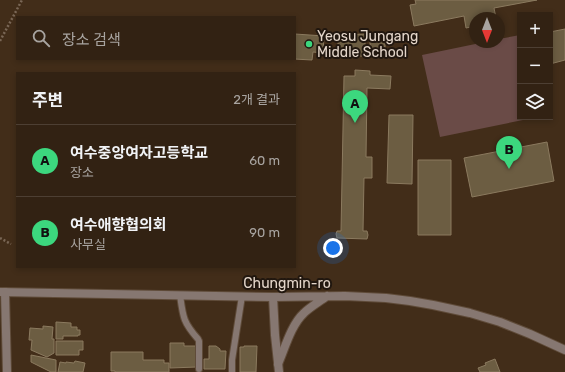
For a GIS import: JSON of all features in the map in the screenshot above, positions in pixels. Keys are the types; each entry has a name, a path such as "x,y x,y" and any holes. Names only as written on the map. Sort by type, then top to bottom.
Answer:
{"street":[{"name":"Chungmin-ro","path":"3,292 386,298 433,305 500,322 565,350"},
{"path":"3,292 3,354 7,372"},
{"path":"279,368 292,331 300,317 307,310 327,296"},
{"path":"273,297 275,335 279,368"}],"lane":[{"path":"180,295 186,324 199,341 199,368"},
{"path":"232,372 232,360 242,296"}],"path":[{"path":"0,41 22,0"},
{"path":"0,238 11,244"}],"shaded area":[{"path":"517,36 517,120 523,120 440,137 422,55 469,45 469,48 505,48 505,38"}],"building":[{"path":"415,0 537,0 494,8 495,12 469,12 469,27 466,28 464,16 414,26 410,5 416,4"},
{"path":"565,29 565,60 553,63 553,48 553,31"},
{"name":"Yeosu Jungang Middle School","path":"296,34 324,36 323,53 313,52 312,60 296,59"},
{"path":"365,34 365,56 338,56 338,35"},
{"path":"385,36 385,51 370,51 370,37"},
{"path":"355,70 370,71 370,75 391,76 390,89 367,88 366,157 372,157 372,178 364,178 363,231 367,231 367,239 337,238 336,234 337,231 341,231 344,76 355,76"},
{"path":"389,115 413,115 412,184 387,183"},
{"path":"547,142 554,181 472,197 464,158"},
{"path":"418,160 451,160 451,235 418,235"},
{"path":"56,322 71,323 71,327 77,327 77,330 80,330 80,335 63,336 63,339 56,339"},
{"path":"43,326 53,327 52,339 54,339 54,353 47,357 31,350 32,340 29,340 30,328 43,329"},
{"path":"56,341 83,341 83,350 79,350 79,355 56,355"},
{"path":"170,343 184,343 184,346 197,346 197,367 170,368"},
{"path":"209,346 216,346 220,349 220,351 226,351 225,369 204,369 204,359 209,359"},
{"path":"257,346 256,372 240,372 240,347"},
{"path":"111,352 143,352 143,360 164,360 164,363 169,363 169,372 111,371"},
{"path":"31,355 56,360 56,372 51,372 31,362"},
{"path":"495,359 500,372 480,372 478,368"},
{"path":"75,361 85,363 83,372 58,372 60,362 74,363"}],"place":[{"name":"Yeosu Jungang Middle School","path":"309,44"},
{"name":"여수중앙여자고등학교","path":"355,123"},
{"name":"여수애향협의회","path":"509,169"}]}
